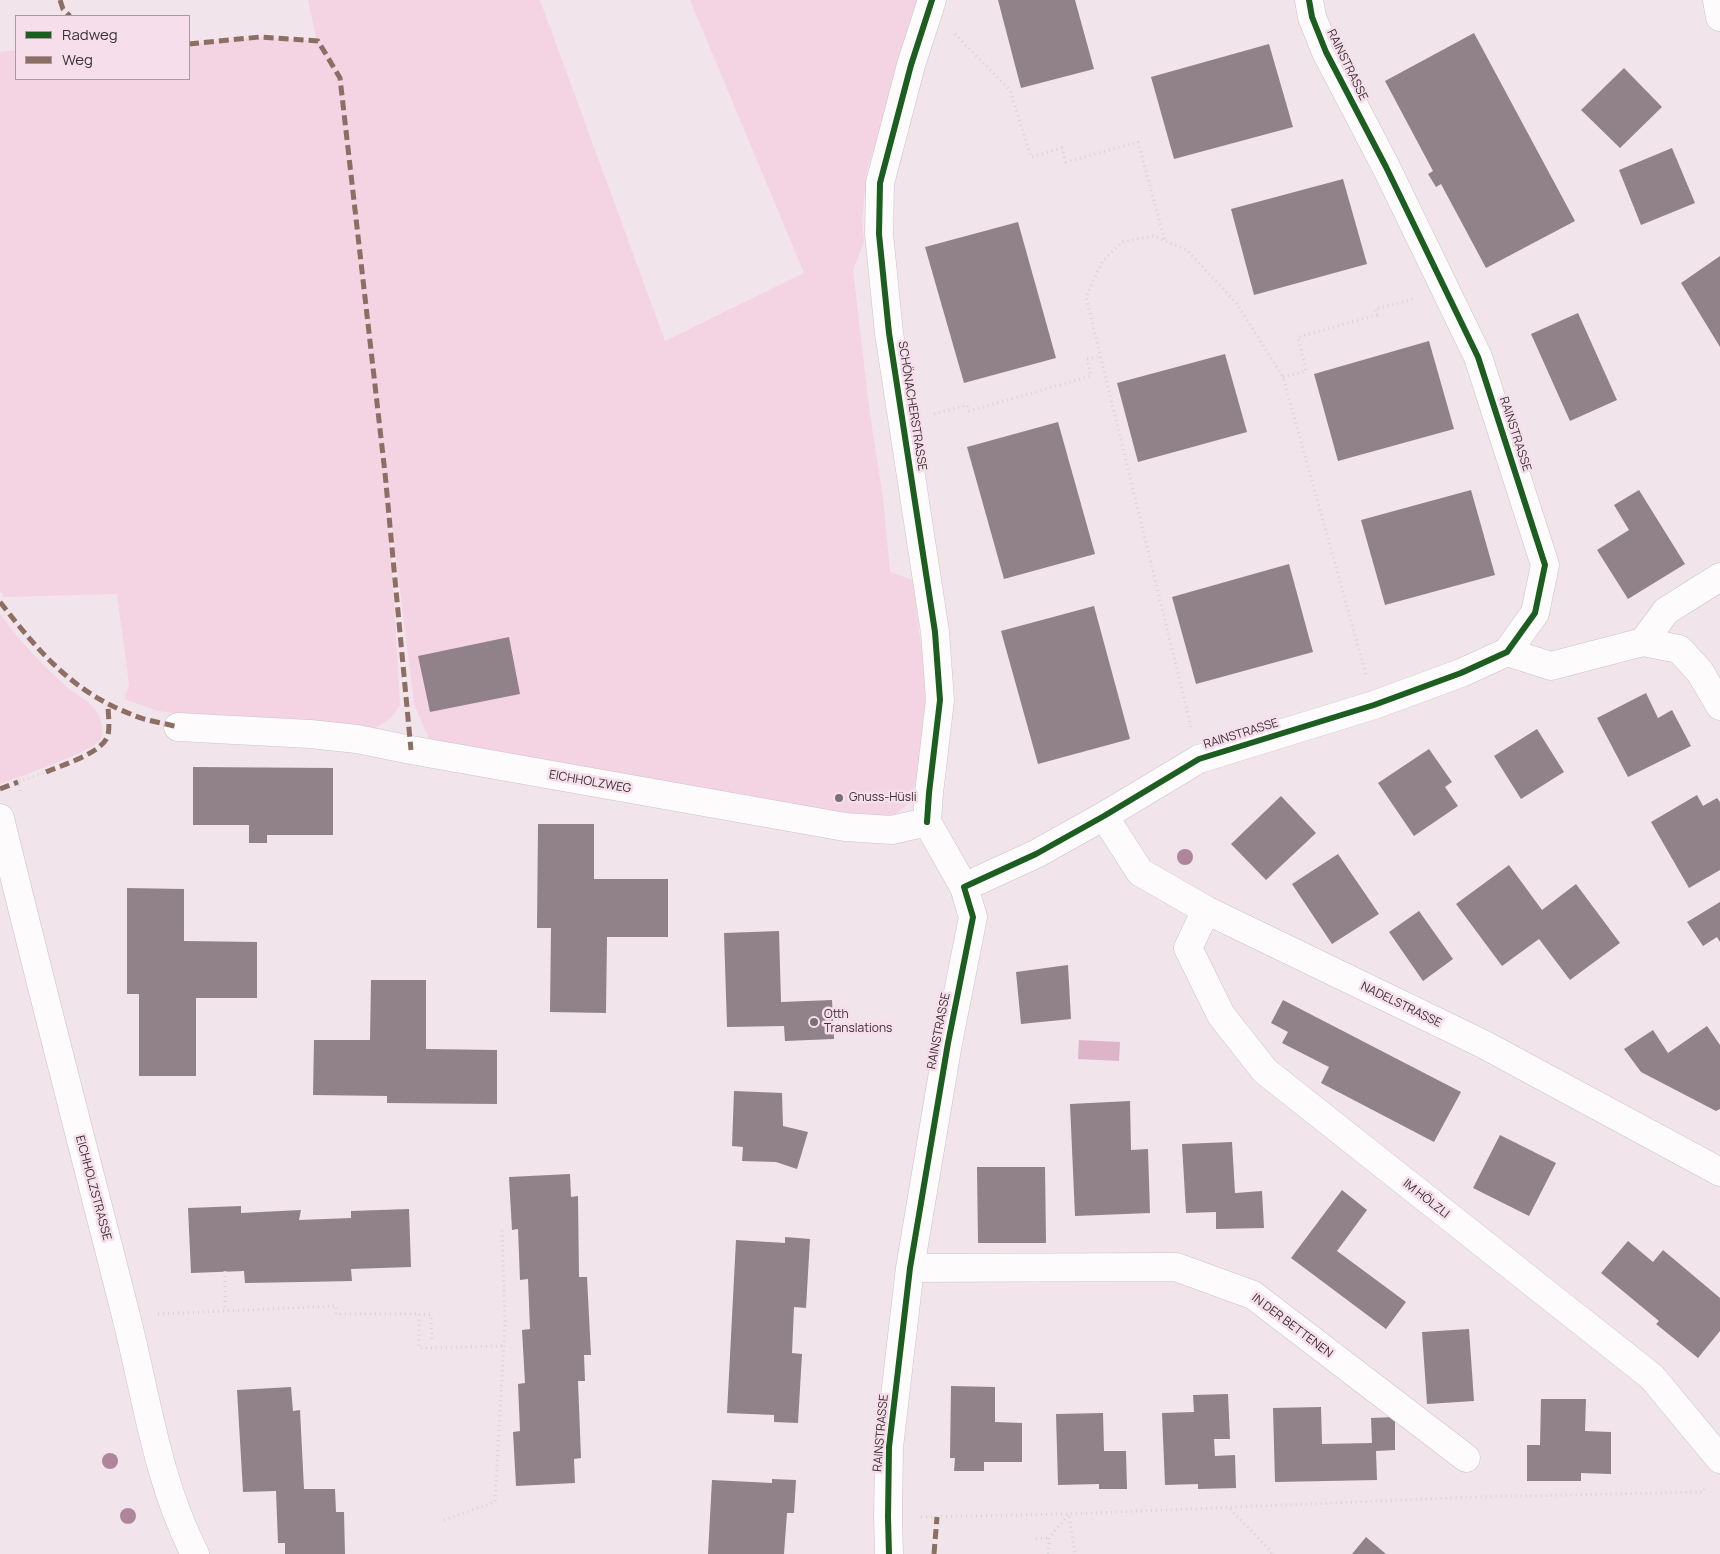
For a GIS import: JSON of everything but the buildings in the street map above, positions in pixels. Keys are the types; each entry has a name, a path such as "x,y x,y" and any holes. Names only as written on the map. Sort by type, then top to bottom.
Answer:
{"street":[{"name":"SCHÖNACHERSTRASSE","path":"927,822 928,793 940,700 935,632 889,333 879,234 880,184 911,65 932,0"},
{"name":"RAINSTRASSE","path":"889,1554 889,1447 910,1268 948,1043 973,917 964,887 1036,854 1199,759 1374,704 1461,673 1507,652 1535,613 1546,565 1478,357 1386,167 1326,52 1312,17 1309,0"},
{"path":"1717,0 1720,17"},
{"path":"1643,642 1666,610 1720,577"},
{"path":"1507,652 1551,666 1643,642 1679,650 1700,672 1720,706"},
{"name":"EICHHOLZWEG","path":"178,727 310,734 357,739 420,752 845,827 892,830 927,822"},
{"name":"NADELSTRASSE","path":"1104,816 1140,872 1206,910 1483,1044 1720,1172"},
{"name":"EICHHOLZSTRASSE","path":"0,818 48,1018 126,1315 156,1449 181,1527 195,1554"},
{"path":"927,822 964,887"},
{"name":"IM HÖLZLI","path":"1206,910 1188,948 1221,1015 1265,1071 1652,1377 1720,1459"},
{"name":"IN DER BETTENEN","path":"910,1268 1176,1267 1253,1295 1466,1458"}],"path":[{"path":"953,32 1010,90 1031,157 1062,148 1066,162 1138,142 1165,241"},
{"path":"1199,759 1086,297 1102,262 1122,242 1153,236 1187,250 1237,304 1283,377 1374,704"},
{"path":"1283,377 1306,371 1298,336 1376,315 1375,310 1445,291"},
{"path":"933,414 967,404 969,411 1091,376 1087,359 1101,356"},
{"path":"18,782 46,772"},
{"path":"444,1520 494,1502 505,1323 502,1228"},
{"path":"225,1271 225,1311"},
{"path":"151,1314 336,1306 336,1314 431,1314 432,1342"},
{"path":"419,1314 419,1348 504,1346"},
{"path":"918,1517 1069,1514 1474,1497 1703,1492 1707,1484"},
{"path":"1230,1508 1272,1554"},
{"path":"1048,1554 1049,1538 1069,1514"},
{"path":"1069,1514 1075,1554"},
{"path":"1036,1540 1049,1538"}],"shaded area":[{"path":"308,0 540,0 665,341 804,273 690,0 921,0 867,170 862,221 864,242 853,270 870,415 883,498 890,572 913,580 919,633 926,669 924,732 921,757 911,801 896,814 877,817 833,812 430,741 414,704 387,485 400,705 390,719 357,739 158,711 124,699 129,684 117,594 4,597 0,591 0,52 15,50 15,80 190,80 190,44 260,37 317,41"},
{"path":"0,614 23,643 49,670 95,709 101,720 102,731 100,740 84,751 0,784"},
{"path":"1079,1040 1120,1042 1119,1061 1078,1059"}],"marked path":[{"path":"60,0 63,9 69,15"},
{"path":"190,44 260,37 318,41 340,78 385,473 411,750"},
{"path":"0,602 47,657 80,686 120,710 144,719 178,727"},
{"path":"46,772 81,758 105,741 109,731 108,704"},
{"path":"0,789 18,782"},
{"path":"934,1554 937,1517"}],"cycle path":[{"path":"927,822 940,700 935,632 889,333 879,234 880,183 911,65 932,0"},
{"path":"889,1554 889,1447 910,1268 948,1043 973,917 964,887 1036,854 1199,759 1374,705 1461,673 1507,652 1535,613 1545,565 1478,357 1386,167 1326,52 1312,17 1309,0"}],"place":[{"name":"Gnuss-Hüsli","path":"839,798"},
{"name":"Otth Translations","path":"814,1022"}]}
